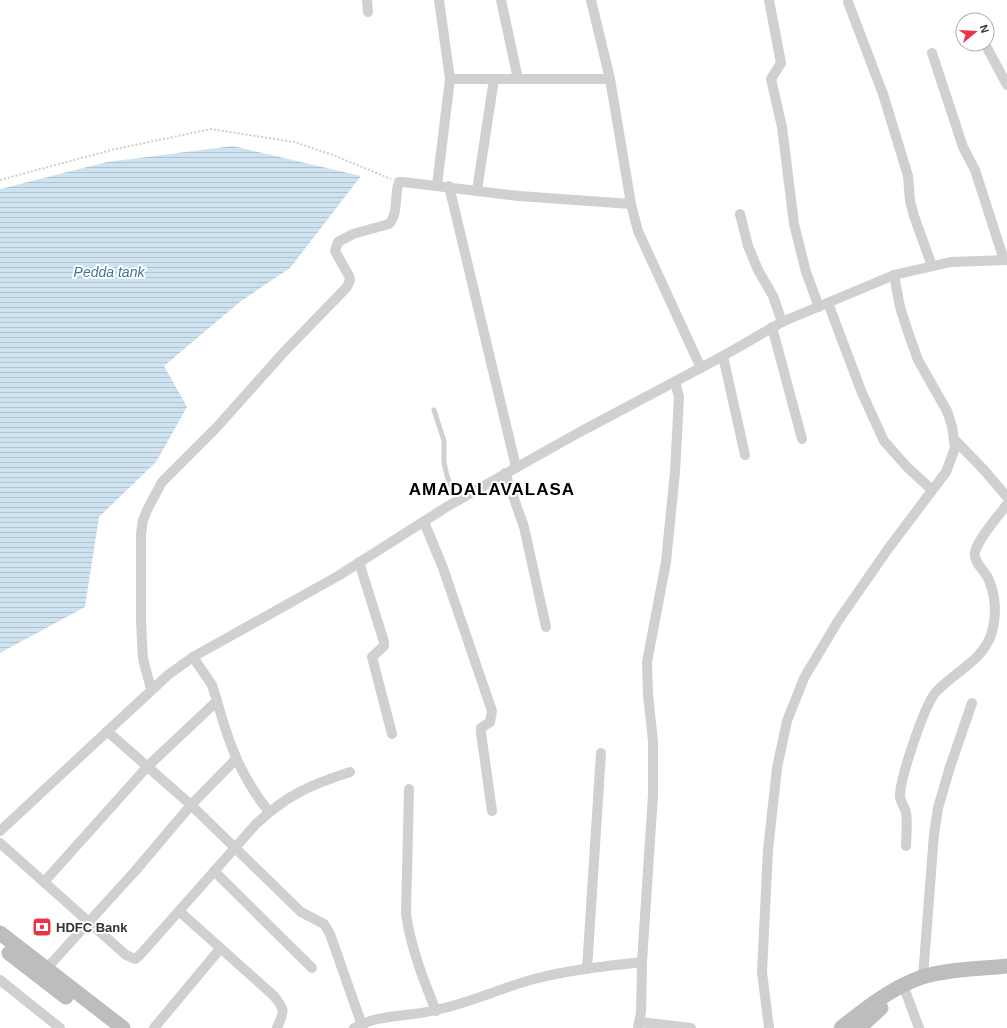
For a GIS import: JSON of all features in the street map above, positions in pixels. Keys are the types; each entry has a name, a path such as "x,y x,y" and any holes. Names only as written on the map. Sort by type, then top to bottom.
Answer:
{"main road":[{"path":"0,933 123,1028"},
{"path":"0,946 106,1028"},
{"path":"841,1028 892,991 923,977 1007,966"},
{"path":"859,1028 879,1010 906,993 922,986 944,981 1007,974"}],"street":[{"path":"367,0 368,12"},
{"path":"437,185 450,79 439,0"},
{"path":"501,0 518,79"},
{"path":"592,0 610,79 631,204 638,231 654,269 701,368"},
{"path":"769,0 781,63 771,78 782,127 794,224 806,272 823,305 884,441 907,468 932,490"},
{"path":"848,2 883,94 908,176 910,201 914,216 932,266"},
{"path":"989,52 1007,85"},
{"path":"0,831 151,689 193,657 300,598 458,501 505,474 723,356 772,327 870,283 894,275 951,262 1006,260 975,170 964,147 932,53"},
{"path":"450,79 610,79"},
{"path":"477,190 494,79"},
{"path":"151,689 143,659 142,646 140,558 143,520 156,491 162,482 217,428 284,352 347,287 349,283 349,276 337,256 335,246 341,239 389,224 394,215 399,182 450,186 519,196 631,204"},
{"path":"450,186 516,468"},
{"path":"740,214 748,246 758,270 773,296 782,322"},
{"path":"894,275 900,307 918,360 947,411 956,441 984,470 1007,498"},
{"path":"772,327 802,439"},
{"path":"723,356 745,454"},
{"path":"675,382 679,397 675,472 666,562 647,662 648,695 653,741 654,795 638,1025 691,1028"},
{"path":"769,1028 762,972 768,850 777,768 787,721 804,678 838,621 949,465 956,441"},
{"path":"505,474 524,527 538,585 546,627"},
{"path":"906,846 907,818 901,802 901,790 918,730 928,704 936,693 978,656 986,646 991,634 995,619 992,590 988,578 976,561 975,553 979,543 1007,504"},
{"path":"424,522 443,568 492,711 490,722 481,728 492,812"},
{"path":"359,562 384,642 384,646 372,657 392,734"},
{"path":"193,657 212,685 235,760 256,796 269,812"},
{"path":"44,882 147,767 217,701"},
{"path":"923,977 934,834 938,808 972,702"},
{"path":"107,731 191,805 301,912 324,924 330,934 359,1026 436,1010 534,979 587,969 642,962"},
{"path":"587,969 601,753"},
{"path":"47,968 136,870 191,805 235,760"},
{"path":"0,843 126,955 135,959 235,847 269,812 294,794 312,785 350,772"},
{"path":"410,790 406,914 417,961 436,1010"},
{"path":"214,871 312,968"},
{"path":"179,911 274,996 282,1006 284,1013 277,1028"},
{"path":"154,1028 220,949"},
{"path":"0,980 60,1028"},
{"path":"906,993 918,1028"}],"lane":[{"path":"434,410 444,441 446,476 458,501"}],"path":[{"path":"0,180 111,150 211,130 294,142 334,155 399,182"}],"water":[{"name":"Pedda tank","path":"233,146 361,176 290,268 241,301 164,366 187,407 156,462 99,517 85,607 0,653 0,189 107,162"}],"place":[{"name":"HDFC Bank","path":"42,927"}],"district":[{"name":"AMADALAVALASA","path":"492,489"}]}
